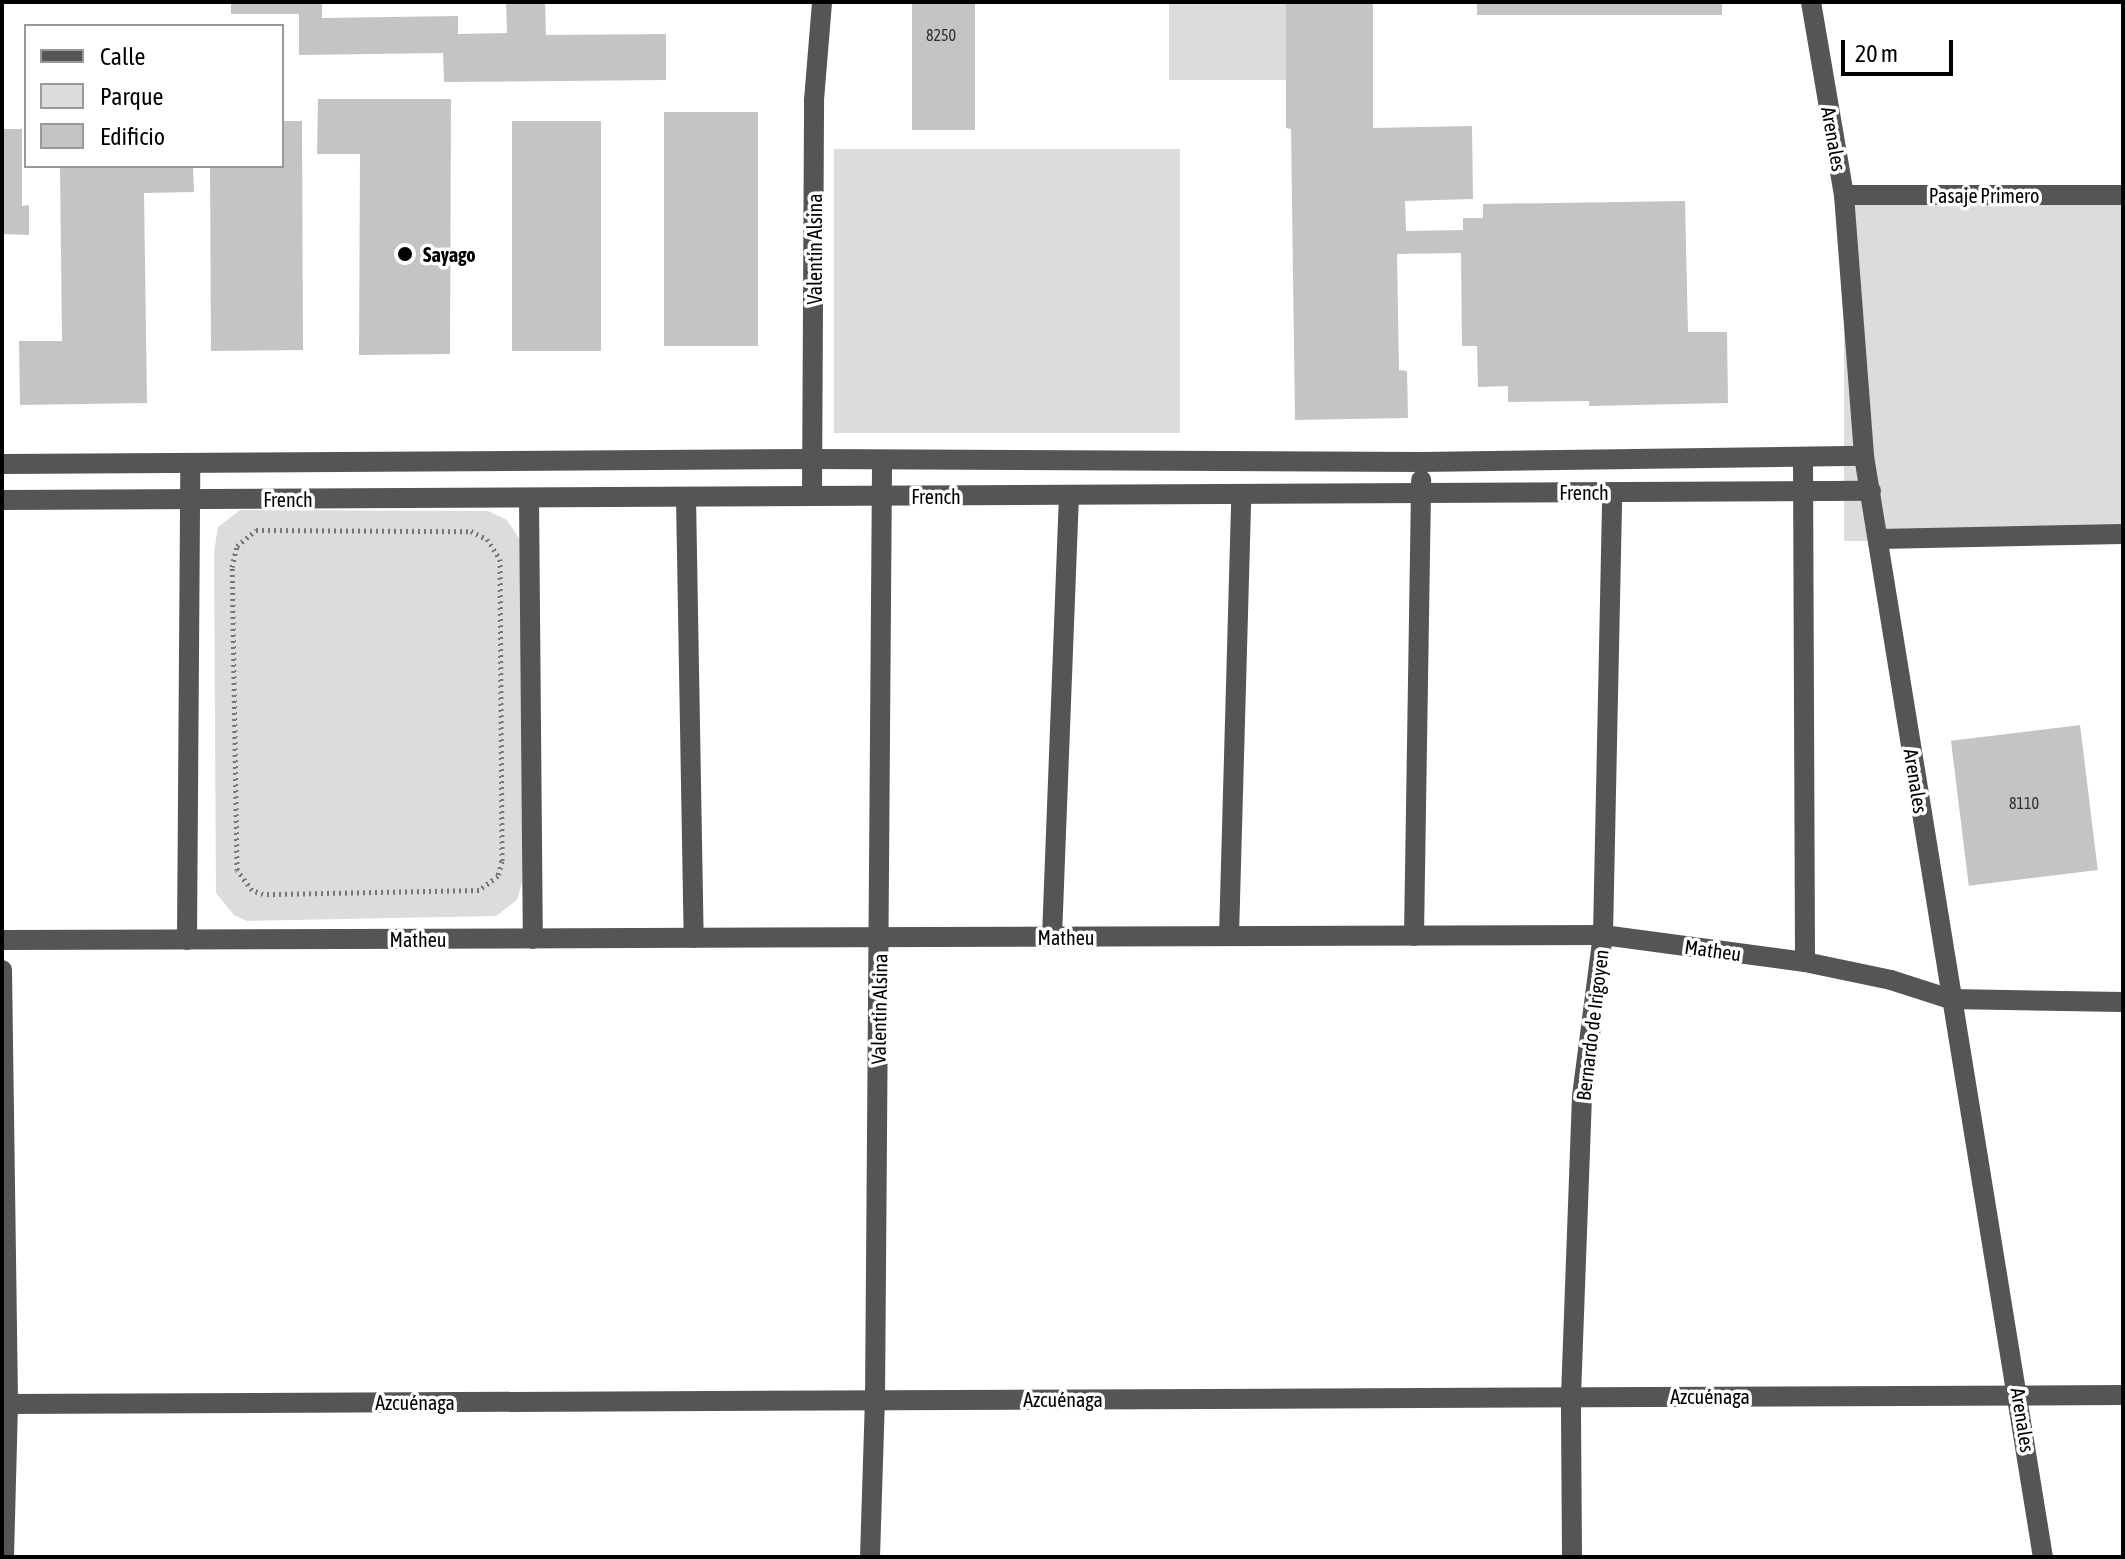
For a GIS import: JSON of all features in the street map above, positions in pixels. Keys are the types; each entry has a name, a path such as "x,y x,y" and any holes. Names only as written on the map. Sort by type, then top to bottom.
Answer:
{"street":[{"name":"Valentín Alsina","path":"812,496 814,100 822,2"},
{"name":"Arenales","path":"1811,2 1844,195 1864,456 2043,1557"},
{"name":"Pasaje Primero","path":"1844,195 2123,195"},
{"name":"French","path":"2,464 813,459 1421,462 1864,456"},
{"path":"1803,457 1805,962"},
{"name":"Valentín Alsina","path":"870,1557 875,1401 882,460"},
{"path":"1414,936 1421,462"},
{"path":"187,940 190,463"},
{"name":"French","path":"2,500 1871,491"},
{"name":"Bernardo de Irigoyen","path":"1572,1557 1571,1396 1582,1096 1603,935 1612,492"},
{"path":"1229,936 1241,494"},
{"path":"1052,937 1069,496"},
{"path":"686,497 694,938"},
{"path":"529,498 533,939"},
{"path":"1879,539 2123,534"},
{"name":"Matheu","path":"2,940 1603,935 1805,962 1891,980 1950,999 2123,1002"},
{"path":"2,970 4,1557"},
{"name":"Azcuénaga","path":"5,1404 2123,1395"}],"path":[{"path":"256,530 471,531 487,539 500,559 502,861 498,876 479,890 263,894 252,890 237,870 232,567 237,546 256,530"}],"green space":[{"path":"1169,2 1286,2 1286,80 1169,80"},
{"path":"834,149 1180,149 1180,433 834,433"},
{"path":"1844,195 2123,195 2123,541 1844,541"},
{"path":"240,510 488,511 507,520 522,543 522,883 517,900 496,916 247,921 234,915 216,893 214,552 218,527"}],"building":[{"path":"231,2 322,2 322,18 458,16 458,34 507,33 506,2 545,2 546,35 666,34 666,80 444,82 443,53 299,55 299,14 231,14"},
{"path":"912,2 975,2 975,130 912,130"},
{"path":"1286,2 1373,2 1373,128 1472,126 1473,199 1405,201 1406,231 1463,230 1463,218 1483,218 1483,204 1685,201 1688,332 1727,332 1728,403 1589,406 1589,401 1508,402 1508,386 1478,387 1477,346 1462,346 1461,253 1397,254 1399,370 1407,371 1408,418 1295,420 1291,129 1286,128"},
{"path":"1477,2 1722,2 1722,15 1477,15"},
{"name":"Sayago","path":"318,99 451,99 450,354 359,355 360,154 317,154"},
{"path":"664,112 758,112 758,346 664,346"},
{"path":"284,121 302,121 303,350 211,351 210,168 284,168"},
{"name":"Sayago","path":"512,121 601,121 601,351 512,351"},
{"path":"2,129 22,129 22,206 29,205 29,235 2,234"},
{"path":"60,168 193,168 194,192 144,193 147,403 20,405 19,341 62,341"},
{"path":"2080,725 2098,870 1969,886 1951,741"}],"place":[{"name":"Sayago","path":"405,254"}]}
